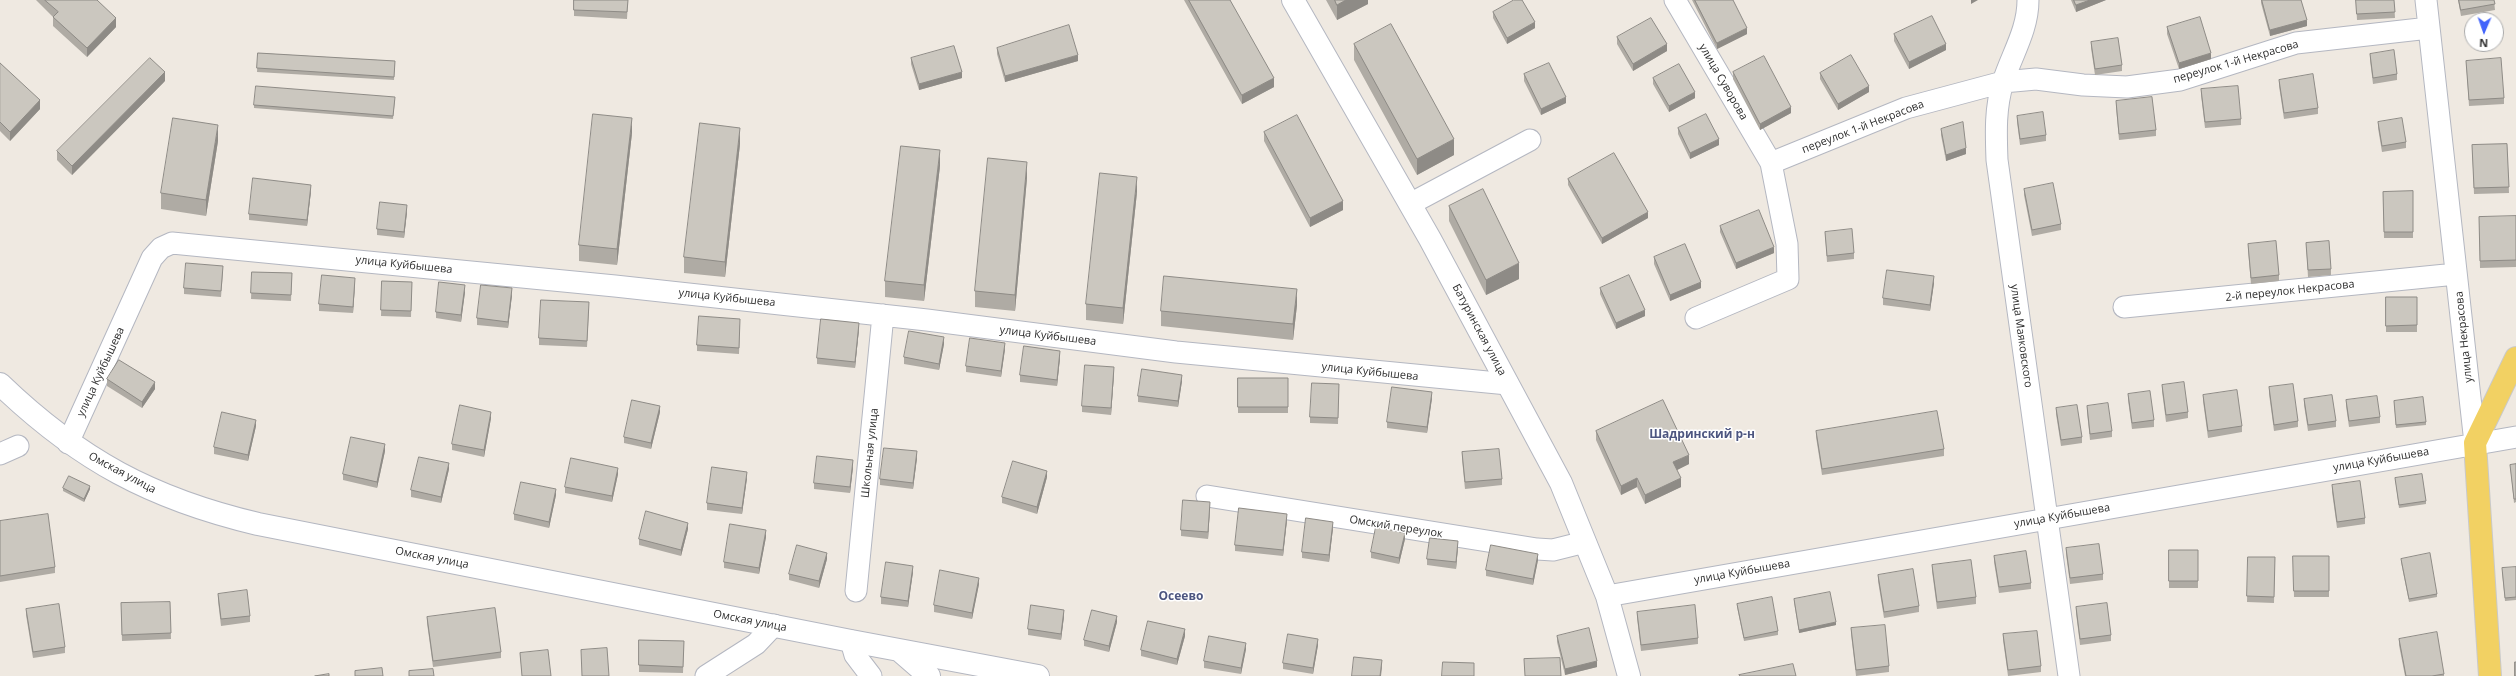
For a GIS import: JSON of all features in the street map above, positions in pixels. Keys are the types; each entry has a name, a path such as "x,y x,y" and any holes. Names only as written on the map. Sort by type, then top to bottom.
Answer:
{"main road":[{"path":"2475,443 2516,358"},
{"name":"улица Некрасова","path":"2475,443 2490,676"}],"street":[{"name":"Батуринская улица","path":"1293,0 1410,204 1561,483 1607,596 1629,676"},
{"name":"улица Суворова","path":"1675,0 1771,163"},
{"name":"улица Маяковского","path":"2028,0 2028,10 2018,46 2004,82 1995,120 1997,160 2069,676"},
{"name":"улица Некрасова","path":"2426,0 2475,443"},
{"name":"переулок 1-й Некрасова","path":"1771,163 1906,108 2004,82 2036,79 2083,85 2127,87 2180,80 2296,43 2429,28"},
{"path":"1410,204 1530,140"},
{"path":"1696,318 1788,279 1787,244 1771,163"},
{"name":"улица Куйбышева","path":"68,443 152,258 161,248 172,243 607,285 883,316 1176,352 1508,384"},
{"name":"2-й переулок Некрасова","path":"2124,307 2456,274"},
{"name":"Школьная улица","path":"856,591 883,316"},
{"name":"Омская улица","path":"0,384 36,419 68,443 131,481 213,513 258,524 851,641 1038,676"},
{"name":"улица Куйбышева","path":"1607,596 2516,437"},
{"name":"Омский переулок","path":"1206,496 1537,549 1553,550 1585,542"},
{"path":"706,676 756,644 774,625"},
{"path":"851,641 855,655 870,676"},
{"path":"899,650 929,676"},
{"path":"1025,676 1034,676"}],"building":[{"path":"45,0 97,0 116,18 87,48 53,17 58,12"},
{"path":"574,0 628,0 627,12 574,10"},
{"path":"1189,0 1230,0 1274,78 1242,95"},
{"path":"1335,0 1346,0 1337,5"},
{"path":"1514,0 1522,0 1535,22 1507,38 1493,12"},
{"path":"1695,0 1733,0 1747,28 1717,43"},
{"path":"2074,0 2090,0 2076,5"},
{"path":"2262,0 2301,0 2307,20 2270,30"},
{"path":"2356,0 2394,0 2395,12 2357,14"},
{"path":"2459,0 2494,0 2495,4 2461,10"},
{"path":"1932,16 1946,44 1909,62 1894,34"},
{"path":"2200,17 2211,53 2179,63 2167,27"},
{"path":"1651,18 1667,44 1633,64 1617,37"},
{"path":"1391,24 1454,139 1417,159 1354,44"},
{"path":"1069,25 1078,55 1005,76 997,48"},
{"path":"2118,38 2122,65 2095,69 2091,42"},
{"path":"954,46 962,72 919,84 911,58"},
{"path":"2394,50 2397,74 2373,78 2370,54"},
{"path":"258,53 395,61 394,77 257,68"},
{"path":"1851,55 1869,86 1838,104 1820,73"},
{"path":"1764,56 1791,107 1760,124 1733,72"},
{"path":"150,58 165,72 72,166 57,151"},
{"path":"2501,58 2504,98 2469,100 2466,61"},
{"path":"0,63 40,100 10,132 0,122"},
{"path":"1549,63 1566,97 1541,109 1524,74"},
{"path":"1679,64 1695,92 1669,106 1653,78"},
{"path":"2313,74 2318,108 2284,113 2279,80"},
{"path":"256,86 395,97 393,116 254,105"},
{"path":"2238,86 2241,119 2205,122 2201,89"},
{"path":"2152,97 2156,130 2119,134 2116,101"},
{"path":"2043,112 2046,135 2020,139 2017,116"},
{"path":"593,114 632,118 617,249 579,245"},
{"path":"1706,114 1719,139 1690,153 1678,128"},
{"path":"1297,115 1343,201 1310,218 1264,132"},
{"path":"173,118 218,125 206,200 161,193"},
{"path":"2402,118 2406,142 2382,146 2378,122"},
{"path":"1963,122 1966,148 1946,155 1941,129"},
{"path":"700,123 740,128 725,262 684,257"},
{"path":"2507,144 2509,187 2474,188 2472,145"},
{"path":"901,146 940,150 924,285 885,281"},
{"path":"1614,153 1648,212 1602,238 1568,179"},
{"path":"988,158 1027,162 1015,295 975,291"},
{"path":"1100,173 1137,177 1123,308 1086,304"},
{"path":"253,178 311,185 307,220 249,214"},
{"path":"2053,183 2061,224 2032,230 2024,189"},
{"path":"1483,189 1519,263 1486,280 1449,206"},
{"path":"2413,191 2413,232 2384,232 2383,192"},
{"path":"380,202 407,205 404,232 377,229"},
{"path":"1759,210 1774,247 1736,263 1720,226"},
{"path":"2516,216 2516,260 2480,261 2479,217"},
{"path":"1852,229 1854,253 1827,256 1825,232"},
{"path":"2276,241 2279,275 2251,278 2248,244"},
{"path":"2329,241 2331,269 2308,270 2306,243"},
{"path":"1685,244 1701,282 1670,295 1654,257"},
{"path":"186,263 223,266 221,291 184,288"},
{"path":"1887,270 1934,276 1930,305 1883,298"},
{"path":"252,272 292,273 291,295 251,293"},
{"path":"322,275 355,278 353,307 319,304"},
{"path":"1629,275 1645,310 1616,323 1600,288"},
{"path":"1164,276 1297,289 1293,324 1161,311"},
{"path":"382,281 412,282 411,311 381,310"},
{"path":"439,282 465,285 461,315 436,312"},
{"path":"481,285 512,288 508,322 477,318"},
{"path":"2386,297 2417,297 2417,325 2386,326"},
{"path":"541,300 589,302 587,341 539,338"},
{"path":"699,316 740,319 739,348 697,345"},
{"path":"821,319 859,323 855,362 817,358"},
{"path":"909,331 944,337 939,364 904,357"},
{"path":"970,338 1005,343 1001,371 966,366"},
{"path":"1024,346 1060,351 1057,380 1020,375"},
{"path":"119,360 155,382 142,402 107,379"},
{"path":"1085,365 1114,367 1111,408 1082,406"},
{"path":"1142,369 1182,375 1178,401 1138,396"},
{"path":"1238,378 1288,378 1288,407 1238,407"},
{"path":"2184,382 2188,412 2166,415 2162,385"},
{"path":"1312,383 1339,384 1338,418 1310,417"},
{"path":"2293,384 2298,421 2274,425 2269,387"},
{"path":"1392,387 1432,392 1427,427 1387,422"},
{"path":"2237,390 2242,426 2208,431 2203,395"},
{"path":"2150,391 2154,420 2132,423 2128,394"},
{"path":"2332,395 2336,421 2308,425 2304,399"},
{"path":"2377,396 2380,417 2349,421 2346,400"},
{"path":"2423,397 2426,422 2396,425 2394,401"},
{"path":"632,400 660,406 651,443 624,437"},
{"path":"1663,400 1689,455 1673,462 1681,478 1645,495 1637,478 1621,486 1596,431"},
{"path":"2108,403 2112,431 2090,434 2087,406"},
{"path":"460,405 491,412 484,450 452,444"},
{"path":"2077,405 2082,437 2061,440 2056,408"},
{"path":"1937,411 1944,449 1822,469 1816,431"},
{"path":"222,412 256,420 248,455 214,447"},
{"path":"351,437 385,444 377,482 343,474"},
{"path":"884,448 917,451 913,483 880,479"},
{"path":"1499,449 1502,479 1465,482 1462,452"},
{"path":"817,456 853,460 850,487 814,483"},
{"path":"419,457 449,463 441,497 411,490"},
{"path":"571,458 618,468 612,496 565,487"},
{"path":"1013,461 1047,471 1037,507 1002,497"},
{"path":"2516,464 2516,499 2514,499 2510,465"},
{"path":"712,467 747,472 742,508 707,503"},
{"path":"2422,474 2426,501 2399,505 2395,478"},
{"path":"69,476 90,486 84,499 63,488"},
{"path":"2360,481 2365,518 2337,522 2332,485"},
{"path":"521,482 556,489 549,522 514,514"},
{"path":"1183,500 1210,502 1208,532 1181,530"},
{"path":"1239,508 1287,514 1283,550 1235,545"},
{"path":"646,511 688,523 681,550 639,539"},
{"path":"48,514 55,567 0,576 0,521"},
{"path":"1306,518 1333,522 1329,555 1302,552"},
{"path":"730,524 766,530 759,568 724,562"},
{"path":"1376,527 1405,533 1399,558 1371,552"},
{"path":"1430,538 1458,541 1456,562 1427,559"},
{"path":"2099,544 2103,574 2070,578 2066,548"},
{"path":"797,545 827,553 819,581 789,574"},
{"path":"1491,545 1538,554 1533,579 1486,570"},
{"path":"2169,550 2198,550 2198,581 2169,581"},
{"path":"2026,551 2031,583 1999,587 1994,556"},
{"path":"2430,553 2437,594 2409,599 2401,559"},
{"path":"2293,556 2329,556 2329,591 2294,591"},
{"path":"2248,557 2275,557 2274,597 2247,596"},
{"path":"1971,560 1976,597 1937,602 1932,565"},
{"path":"886,562 913,566 908,601 881,597"},
{"path":"2516,567 2516,597 2505,598 2502,568"},
{"path":"1913,569 1919,606 1884,612 1878,575"},
{"path":"940,570 979,578 972,613 934,605"},
{"path":"247,590 250,616 221,619 218,594"},
{"path":"1830,592 1836,622 1799,630 1794,599"},
{"path":"1772,597 1778,631 1744,638 1737,604"},
{"path":"170,602 171,633 122,635 121,603"},
{"path":"2107,603 2111,635 2080,639 2076,607"},
{"path":"59,604 65,647 33,652 26,609"},
{"path":"1031,605 1064,610 1061,634 1028,629"},
{"path":"1695,605 1698,638 1641,645 1637,612"},
{"path":"495,608 501,652 433,661 427,617"},
{"path":"1092,610 1117,616 1109,646 1084,640"},
{"path":"1148,621 1185,629 1177,659 1141,650"},
{"path":"1885,625 1889,666 1856,670 1851,628"},
{"path":"1589,628 1597,661 1565,669 1557,636"},
{"path":"2037,631 2041,666 2008,670 2003,634"},
{"path":"2437,632 2444,674 2432,676 2406,676 2399,639"},
{"path":"1288,634 1318,639 1313,668 1283,663"},
{"path":"1209,636 1246,643 1241,668 1204,661"},
{"path":"639,640 684,641 683,667 639,665"},
{"path":"607,648 609,676 582,676 581,650"},
{"path":"548,650 551,676 522,676 520,653"},
{"path":"1354,657 1382,660 1380,676 1352,676"},
{"path":"1560,658 1561,676 1525,676 1524,659"},
{"path":"1443,662 1474,663 1474,676 1442,676"},
{"path":"2516,662 2516,676 2515,676"},
{"path":"1793,664 1796,676 1739,675"},
{"path":"382,668 383,676 355,676 355,671"},
{"path":"433,669 434,676 409,676 409,671"},
{"path":"329,674 329,676 315,676"}],"district":[{"name":"Шадринский р-н","path":"1702,435"},
{"name":"Осеево","path":"1181,597"}]}
